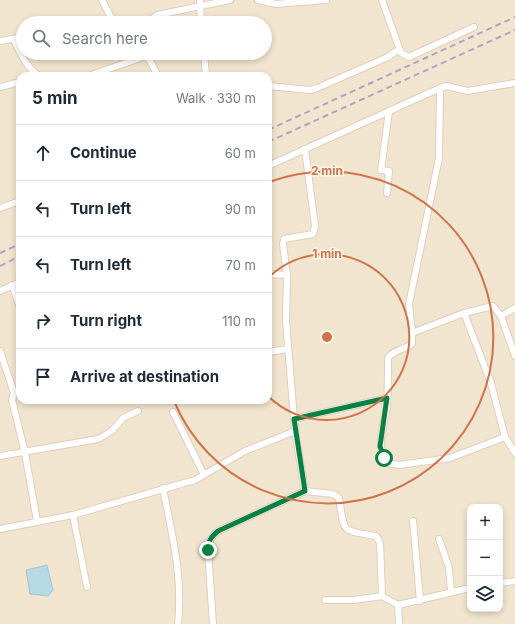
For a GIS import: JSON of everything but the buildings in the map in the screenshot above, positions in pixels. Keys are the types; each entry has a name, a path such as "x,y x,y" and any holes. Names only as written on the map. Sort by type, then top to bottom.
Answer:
{"street":[{"path":"102,0 110,16"},
{"path":"156,16 199,3 230,0"},
{"path":"258,0 276,4 326,0"},
{"path":"382,0 399,48 404,56 409,56 474,27"},
{"path":"199,3 200,16"},
{"path":"0,41 14,40 16,44"},
{"path":"272,86 310,90 317,88 388,57 399,48"},
{"path":"24,60 33,72"},
{"path":"100,72 135,60"},
{"path":"150,60 156,72"},
{"path":"205,60 206,72"},
{"path":"272,164 440,88 447,86 466,91 515,82"},
{"path":"0,87 16,83"},
{"path":"440,88 439,158 409,304 412,344 408,347 392,352 388,358 387,398 380,446 384,458 390,465 450,458 505,437"},
{"path":"387,193 389,171 381,170 389,111"},
{"path":"305,491 295,431 286,321 287,275 282,244 284,238 313,234 315,226 306,150"},
{"path":"0,208 16,202"},
{"path":"272,274 287,275"},
{"path":"0,291 16,284"},
{"path":"12,285 16,296"},
{"path":"412,333 464,313 493,306 501,316 515,356"},
{"path":"501,316 515,308"},
{"path":"464,313 491,383 505,437 515,453"},
{"path":"272,351 288,349"},
{"path":"0,351 16,389"},
{"path":"16,393 12,400 25,453 37,521"},
{"path":"294,419 387,398"},
{"path":"0,456 25,453 98,439 112,431 123,418 138,411"},
{"path":"173,412 204,475"},
{"path":"0,529 73,515 195,480 245,452 295,431"},
{"path":"163,488 178,563 180,601 178,624"},
{"path":"213,624 208,542 218,531 305,491 333,494 339,498 343,526 349,532 376,536 380,543 382,596"},
{"path":"73,515 87,587"},
{"path":"414,521 420,601"},
{"path":"439,539 449,568 451,591"},
{"path":"503,583 515,581"},
{"path":"325,600 354,600 382,596 398,605 420,601 451,591 467,588"},
{"path":"398,605 399,624"}],"shaded area":[{"path":"0,0 515,0 515,624 0,624"}],"water":[{"path":"47,565 53,590 48,596 30,594 26,570"}],"railway":[{"path":"272,128 515,17"},
{"path":"272,140 515,30"},
{"path":"0,253 16,246"},
{"path":"0,266 16,258"}],"route":[{"path":"208,550 208,542 218,531 305,491 294,419 387,398 387,407 381,431 380,446 384,458"}]}
